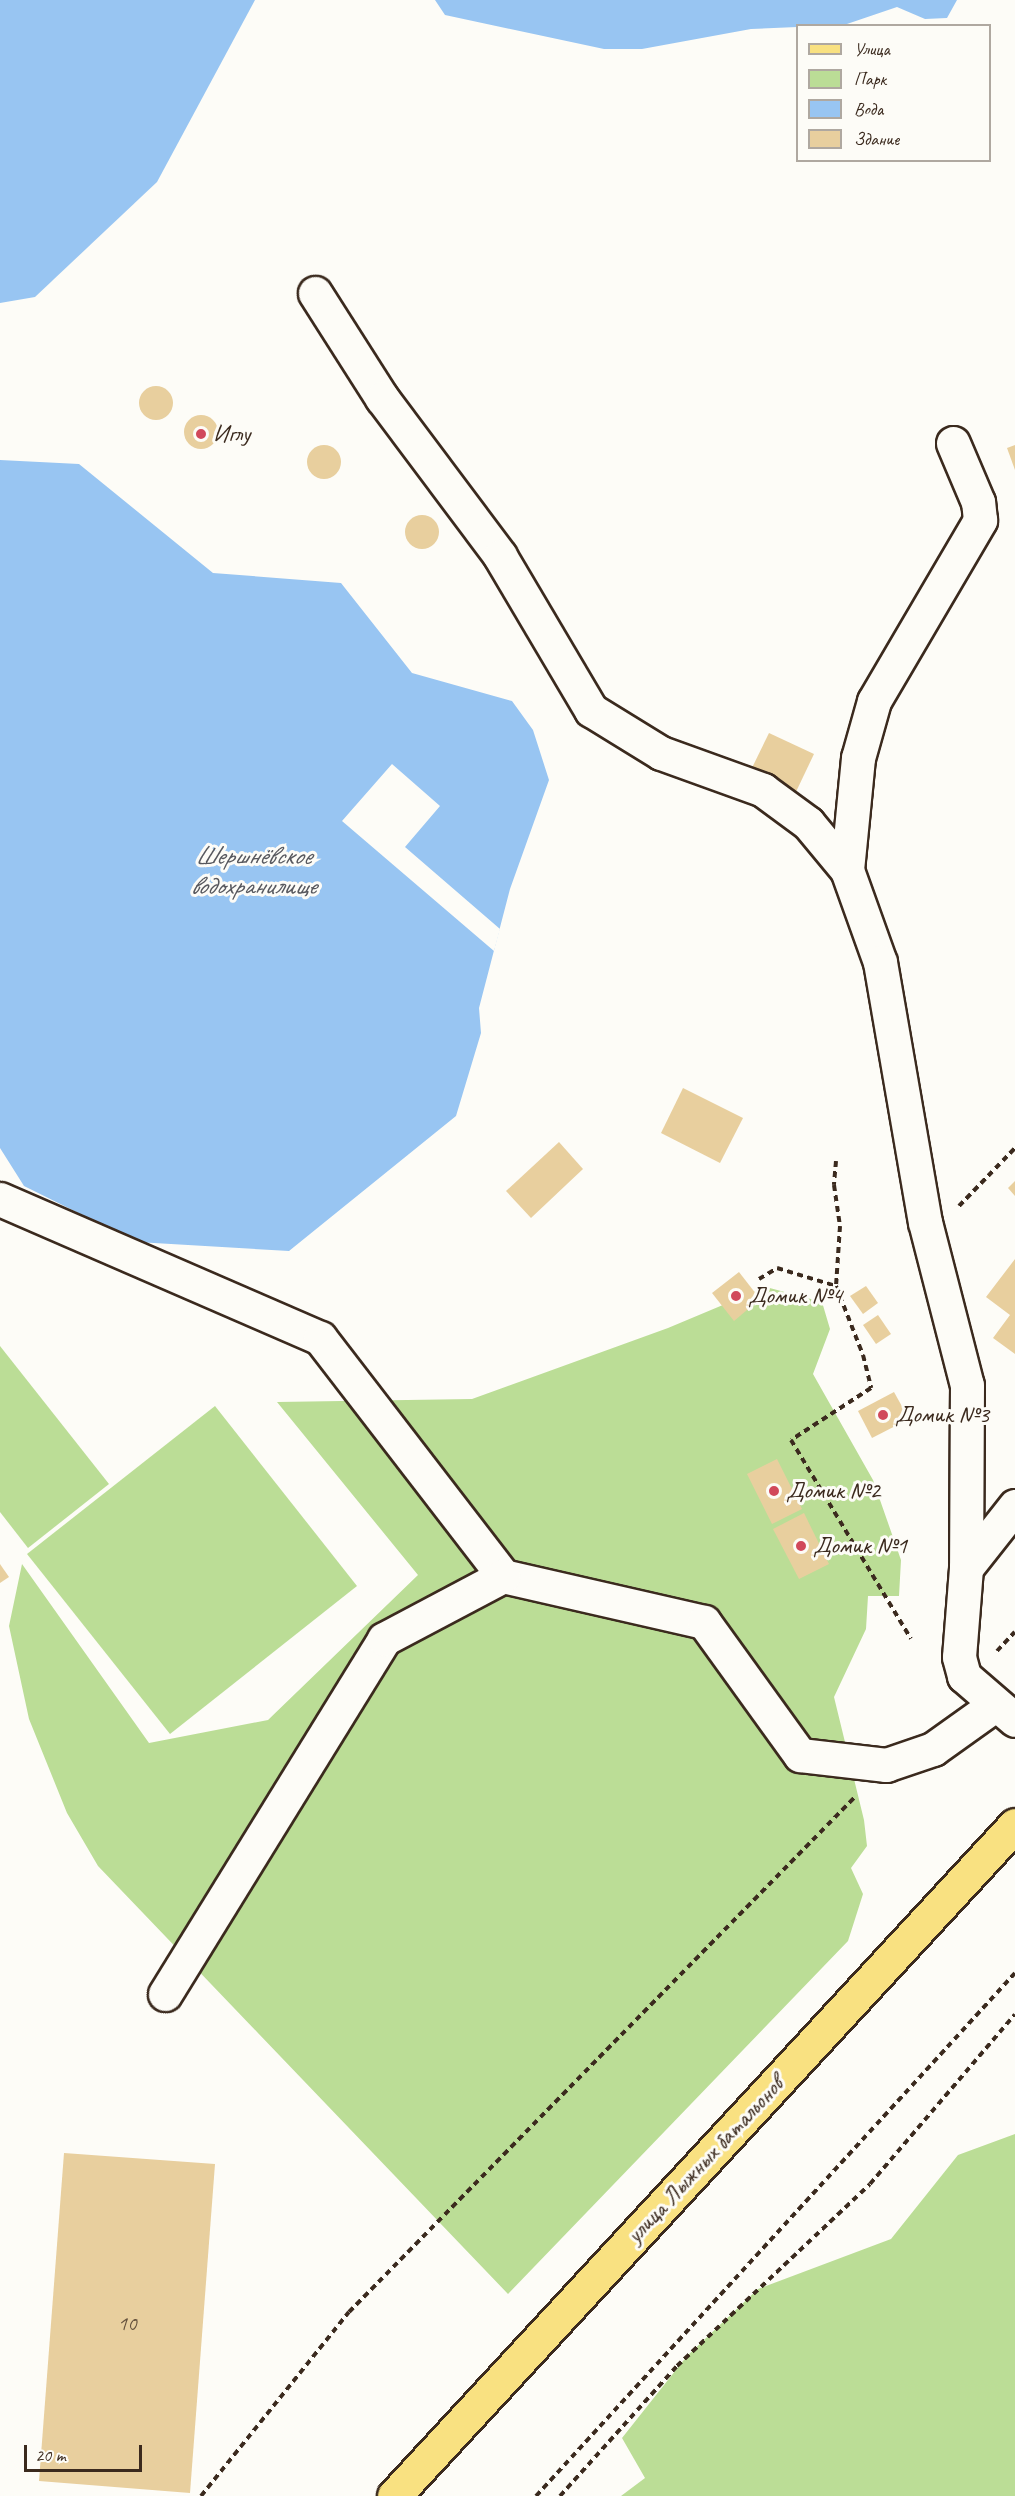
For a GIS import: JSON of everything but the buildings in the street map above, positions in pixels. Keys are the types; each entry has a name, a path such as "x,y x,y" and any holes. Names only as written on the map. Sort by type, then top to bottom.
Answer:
{"main road":[{"name":"улица Лыжных батальонов","path":"394,2496 1015,1825"}],"lane":[{"path":"0,1199 320,1338 503,1576 704,1622 800,1755 886,1765 933,1749 1005,1712 964,1676 959,1657 966,1568 967,1385 930,1237 880,962 847,870 808,823 763,790 662,753 591,710 500,556 382,398 315,293"},
{"path":"847,870 858,758 874,701 980,520 978,502 953,443"},
{"path":"966,1568 1015,1506"},
{"path":"165,1994 384,1639 503,1576"}],"path":[{"path":"930,1237 1015,1148"},
{"path":"836,1161 834,1185 840,1226 836,1286 863,1355 871,1388 791,1440 911,1639"},
{"path":"759,1279 777,1268 836,1286"},
{"path":"969,1680 1015,1632"},
{"path":"201,2496 349,2312 886,1765"},
{"path":"536,2496 1015,1973"},
{"path":"560,2496 677,2366 870,2184 1015,2014"}],"green space":[{"path":"766,1287 822,1302 830,1329 813,1374 873,1480 901,1560 899,1596 868,1596 866,1629 834,1697 864,1820 867,1846 851,1868 863,1894 848,1941 508,2294 98,1866 67,1813 29,1719 9,1626 22,1564 149,1743 268,1720 418,1575 277,1402 472,1399 668,1328"},
{"path":"0,1346 109,1484 28,1548 0,1512"},
{"path":"215,1406 357,1586 170,1734 27,1554"},
{"path":"1015,2134 1015,2496 621,2496 645,2478 622,2438 687,2356 758,2289 891,2239 958,2155"}],"water":[{"path":"0,0 255,0 157,182 35,297 0,303"},
{"path":"435,0 957,0 947,18 925,19 897,7 847,24 796,24 796,27 751,29 642,49 604,49 445,15"},
{"name":"Шершнёвское водохранилище","path":"0,460 79,464 213,573 341,583 412,673 512,701 533,730 549,780 510,889 479,1008 481,1033 456,1116 289,1251 137,1242 24,1186 0,1148"}],"pier":[{"path":"392,764 440,806 405,847 500,929 494,951 342,821"}],"place":[{"name":"Иглу","path":"201,434"},
{"name":"Домик №4","path":"736,1296"},
{"name":"Домик №3","path":"883,1415"},
{"name":"Домик №2","path":"774,1491"},
{"name":"Домик №1","path":"801,1546"}]}
